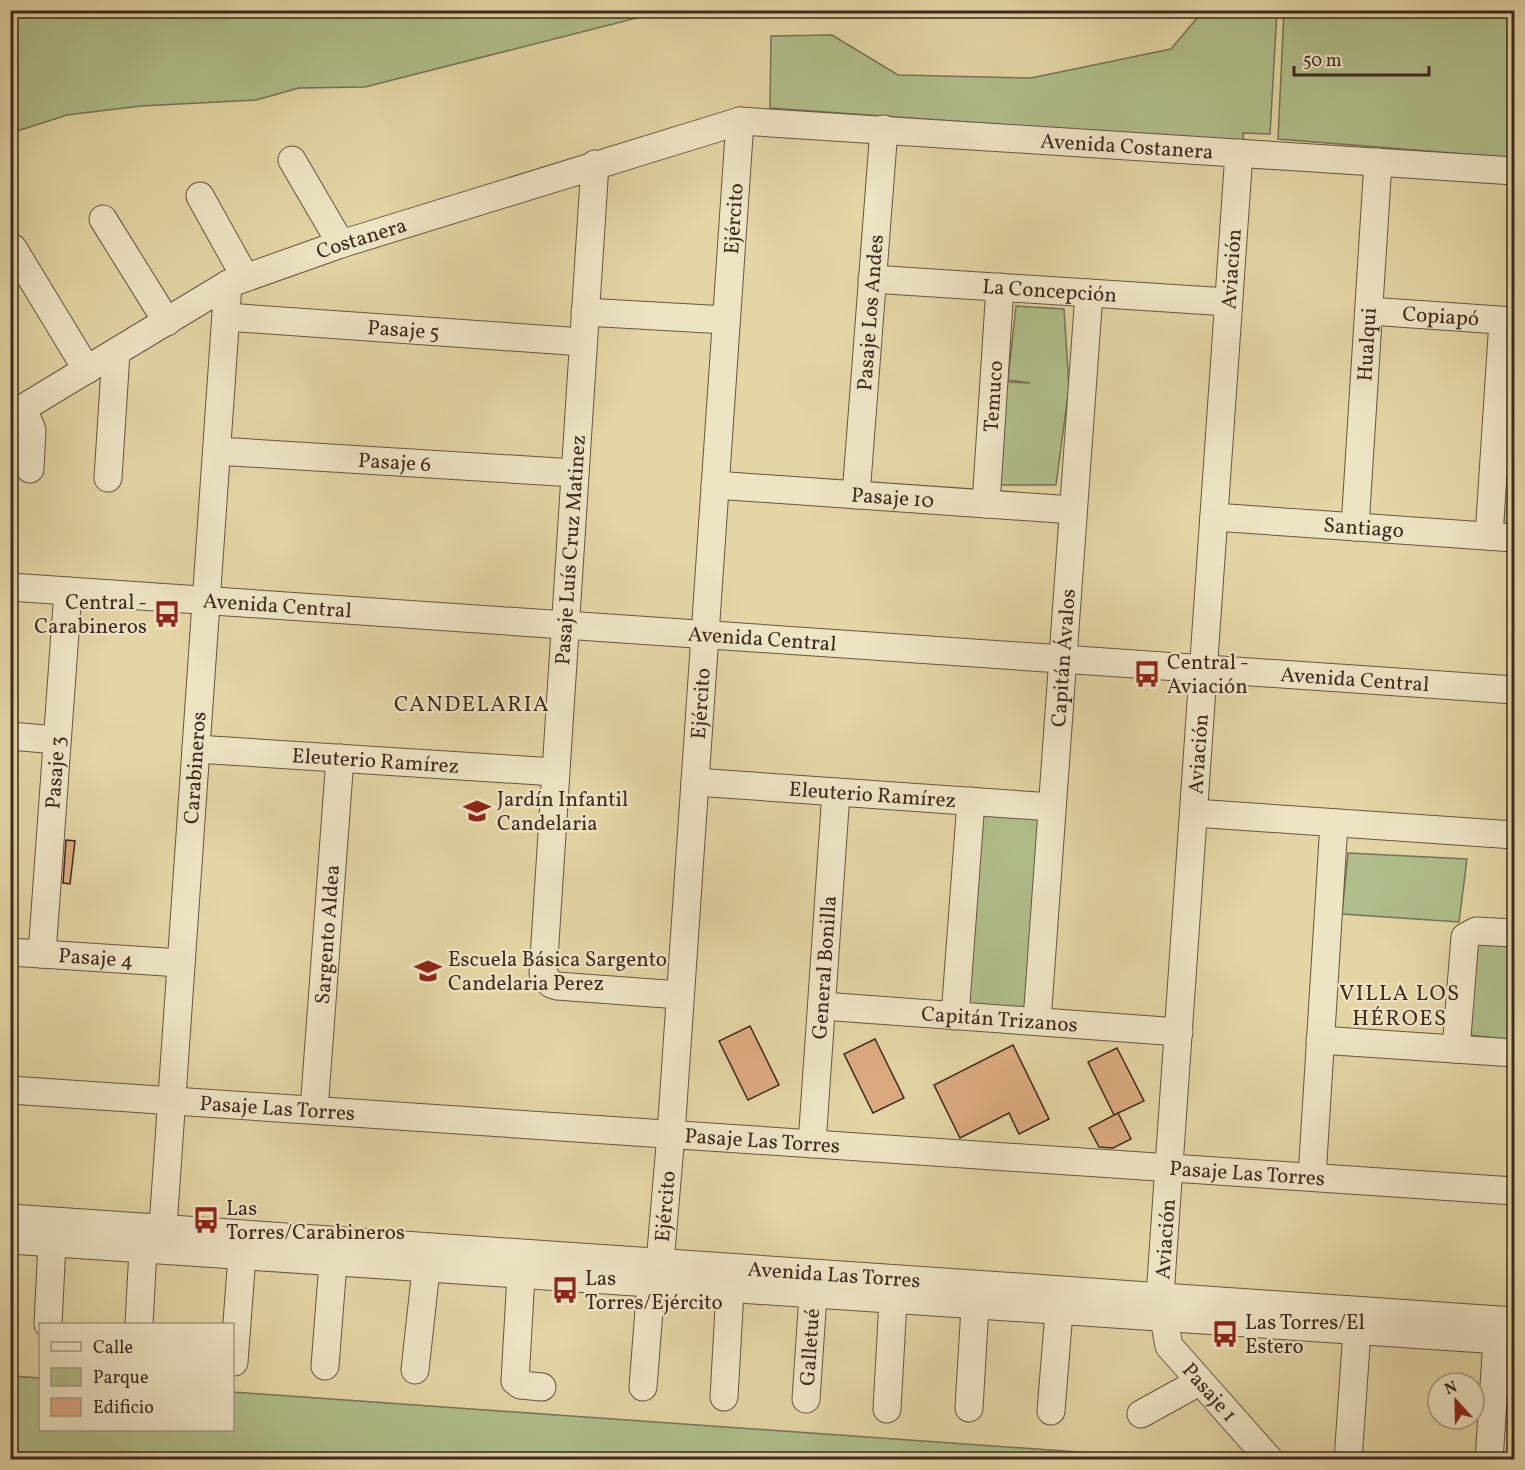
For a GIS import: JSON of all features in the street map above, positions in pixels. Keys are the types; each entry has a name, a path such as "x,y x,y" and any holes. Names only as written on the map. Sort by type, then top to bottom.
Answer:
{"street":[{"name":"Avenida Costanera","path":"740,120 1515,171"},
{"name":"Costanera","path":"17,412 236,281 341,244 740,120"},
{"name":"Ejército","path":"643,1387 671,1134 740,120"},
{"name":"Pasaje Los Andes","path":"856,495 884,129"},
{"name":"Aviación","path":"1162,1308 1239,153"},
{"path":"291,160 341,244"},
{"name":"Hualqui","path":"1355,527 1378,162"},
{"name":"Pasaje Luís Cruz Matinez","path":"595,164 542,967 546,980 557,986 680,995"},
{"path":"200,196 236,281"},
{"path":"103,219 166,322"},
{"path":"13,248 87,370"},
{"name":"La Concepción","path":"872,279 1228,302"},
{"name":"Carabineros","path":"139,1323 154,1242 171,1101 226,317 236,281"},
{"name":"Temuco","path":"986,504 1000,287"},
{"name":"Capitán Ávalos","path":"1037,1022 1089,293"},
{"path":"585,312 726,320"},
{"name":"Copiapó","path":"1369,312 1509,321"},
{"name":"Pasaje 5","path":"226,317 583,342"},
{"path":"1502,537 1509,321"},
{"path":"108,478 116,353"},
{"path":"17,412 32,430 30,469"},
{"name":"Pasaje 6","path":"217,451 575,473"},
{"name":"Pasaje 10","path":"715,485 1073,510"},
{"name":"Santiago","path":"1214,517 1502,537"},
{"name":"Avenida Central","path":"10,587 1515,690"},
{"name":"Pasaje 3","path":"42,954 68,591"},
{"path":"10,736 57,740"},
{"name":"Eleuterio Ramírez","path":"196,749 555,772"},
{"name":"Sargento Aldea","path":"314,1110 340,759"},
{"name":"Eleuterio Ramírez","path":"695,782 1052,807"},
{"name":"General Bonilla","path":"812,1144 836,792"},
{"path":"955,1016 971,801"},
{"path":"1194,813 1515,835"},
{"path":"1312,1177 1334,822"},
{"path":"1456,1049 1465,937 1476,931 1515,933"},
{"name":"Pasaje 4","path":"10,952 181,963"},
{"name":"Capitán Trizanos","path":"822,1006 1179,1032"},
{"path":"1320,1040 1515,1053"},
{"name":"Pasaje Las Torres","path":"10,1090 1515,1191"},
{"name":"Avenida Las Torres","path":"10,1218 242,1256 521,1275 655,1274 730,1291 1059,1312 1162,1308 1357,1331 1509,1334"},
{"name":"Avenida Las Torres","path":"10,1240 52,1243 154,1242 1162,1308 1509,1334"},
{"path":"48,1323 52,1243"},
{"path":"234,1362 242,1256"},
{"path":"325,1366 333,1263"},
{"path":"415,1370 426,1269"},
{"path":"521,1275 515,1381 520,1385 542,1387"},
{"path":"724,1397 730,1291"},
{"name":"Galletué","path":"806,1399 813,1296"},
{"path":"887,1409 893,1301"},
{"path":"969,1408 975,1307"},
{"name":"Pasaje 1","path":"1162,1308 1169,1346 1257,1456"},
{"path":"1051,1411 1059,1312"},
{"path":"1348,1460 1357,1331"},
{"path":"1488,1460 1509,1334"},
{"path":"1141,1414 1199,1382"}],"path":[{"path":"120,1460 191,1455"}],"green space":[{"path":"10,11 664,11 365,87 299,88 256,100 141,106 67,115 11,133"},
{"path":"1203,11 1277,11 1270,134 1243,133 1244,142 770,108 771,36 832,35 898,75 1031,78 1171,49"},
{"path":"1284,11 1514,11 1514,158 1278,139"},
{"path":"1016,306 1064,309 1069,387 1056,485 997,485 1006,382 1030,383 1008,380"},
{"path":"1514,355 1514,528 1499,527"},
{"path":"980,811 1042,816 1028,1009 966,1005"},
{"path":"1348,853 1467,859 1459,922 1342,914"},
{"path":"1474,939 1514,943 1514,1040 1468,1035"},
{"path":"10,1376 39,1378 39,1431 234,1431 234,1392 1078,1452 1103,1459 11,1459"}],"building":[{"path":"66,840 75,841 70,884 63,883"},
{"path":"750,1026 779,1085 748,1100 719,1041"},
{"path":"875,1039 904,1098 873,1113 844,1054"},
{"path":"1013,1045 1049,1119 1019,1134 1009,1113 960,1138 934,1085"},
{"path":"1117,1048 1144,1101 1114,1115 1088,1062"},
{"path":"1118,1113 1131,1139 1113,1148 1099,1147 1089,1128"}],"place":[{"name":"Central - Carabineros","path":"167,614"},
{"name":"Central - Aviación","path":"1147,674"},
{"name":"Jardín Infantil Candelaria","path":"477,811"},
{"name":"Escuela Básica Sargento Candelaria Perez","path":"428,971"},
{"name":"Las Torres/Carabineros","path":"206,1220"},
{"name":"Las Torres/Ejército","path":"565,1290"},
{"name":"Las Torres/El Estero","path":"1225,1334"}],"district":[{"name":"CANDELARIA","path":"472,703"},
{"name":"VILLA LOS HÉROES","path":"1400,1004"}]}
